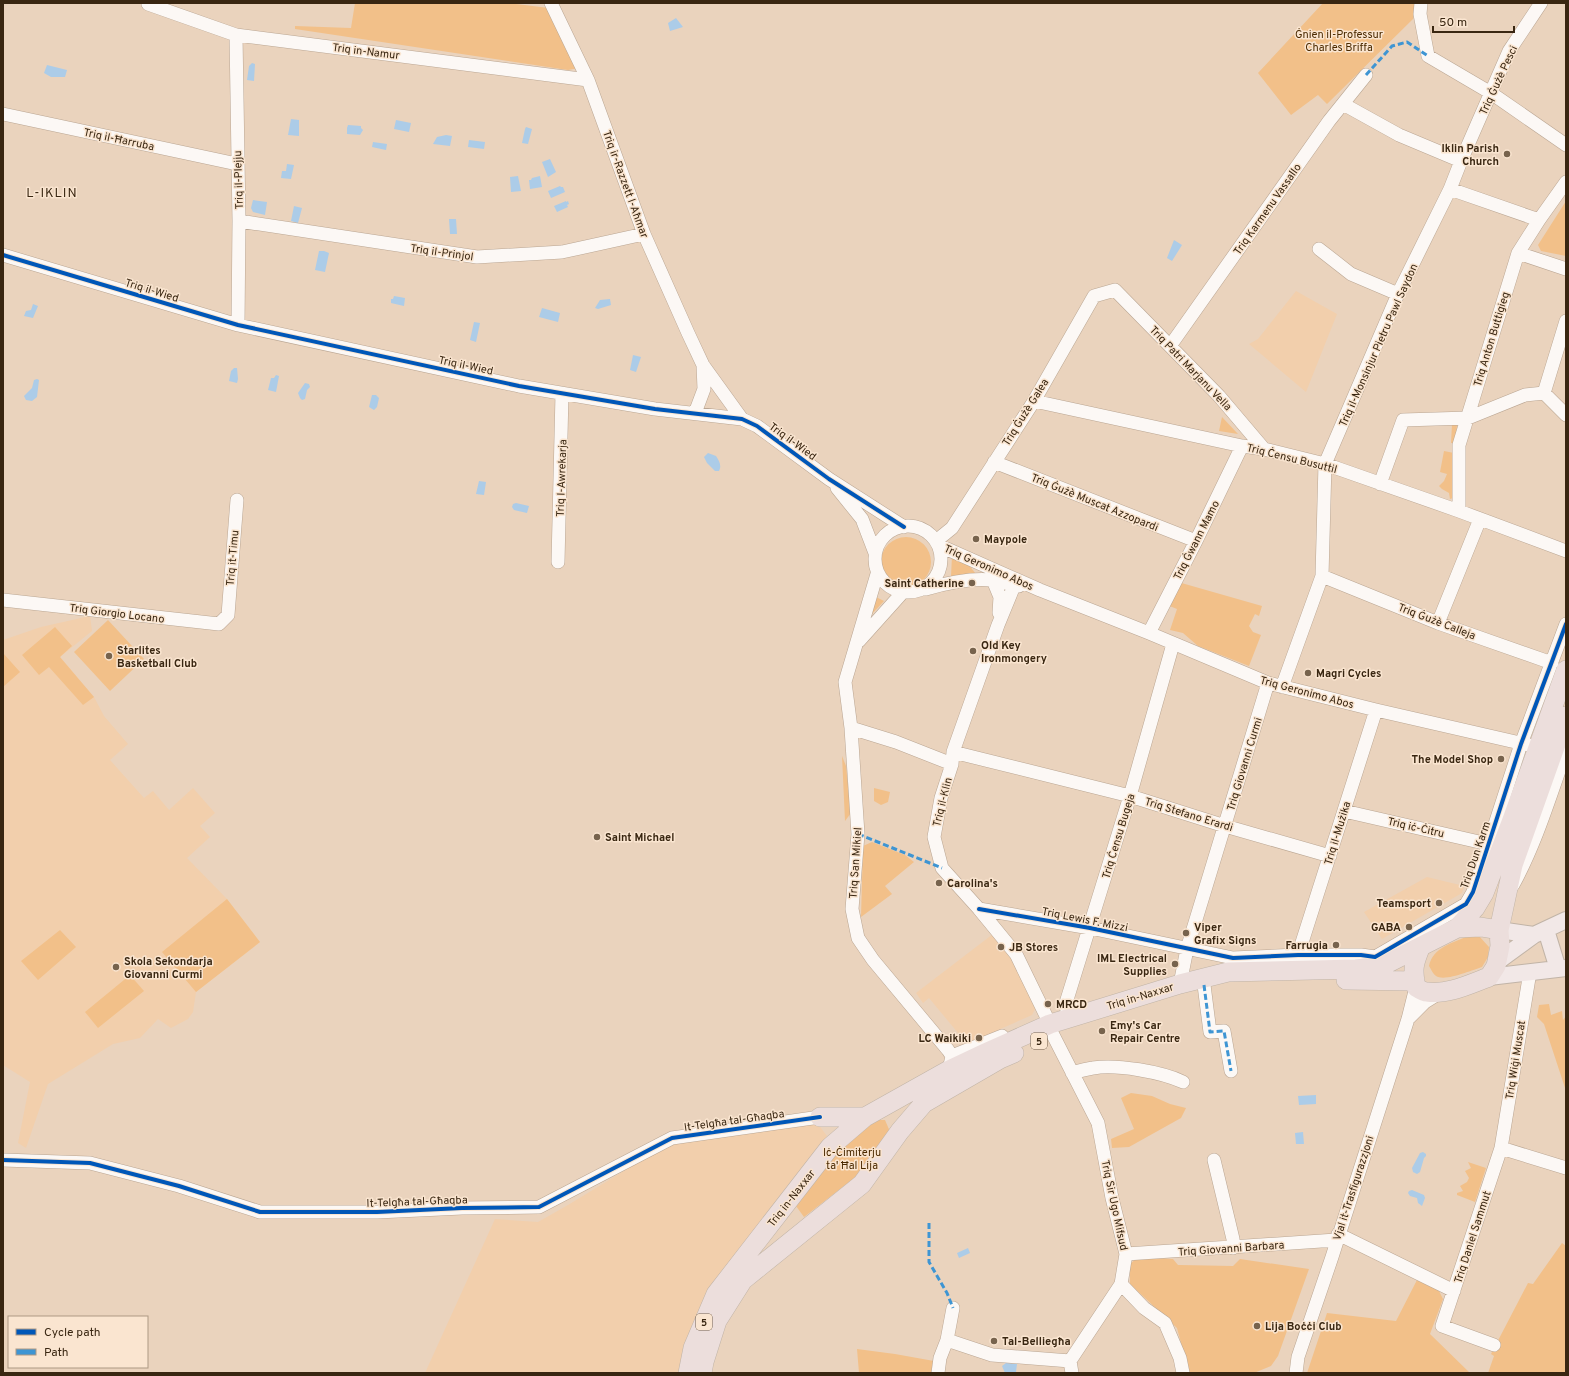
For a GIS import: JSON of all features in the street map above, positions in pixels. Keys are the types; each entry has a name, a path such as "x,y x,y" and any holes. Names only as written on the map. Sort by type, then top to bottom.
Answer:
{"highway":[{"name":"Triq Dun Karm","path":"1457,928 1475,908 1486,888 1529,745 1559,667"},
{"path":"1493,970 1500,946 1499,930 1508,895 1513,865 1566,716"},
{"path":"1356,969 1379,961 1468,909 1486,888"},
{"name":"Triq in-Naxxar","path":"736,1277 782,1209 830,1147 870,1114 955,1059 1087,1011 1180,984 1228,972 1356,969 1382,966 1457,928 1481,926 1499,930"},
{"path":"1415,984 1414,964 1421,946"},
{"name":"Triq in-Naxxar","path":"736,1277 808,1227 862,1184 900,1131 924,1102 1000,1059 1034,1043 1050,1025 1204,985 1274,980 1415,984 1426,992 1441,992 1493,970"},
{"path":"820,1116 870,1114 890,1111 902,1122 900,1131"},
{"path":"820,1116 829,1125 830,1147"},
{"path":"782,1209 783,1217 788,1225 793,1228 808,1227"},
{"name":"5","path":"688,1373 693,1348 716,1294 736,1277"},
{"name":"5","path":"702,1373 717,1321 736,1277"}],"main road":[{"name":"Triq in-Naxxar","path":"1493,970 1540,932 1566,920"},
{"name":"Triq in-Naxxar","path":"1499,930 1540,932"},
{"path":"1493,970 1530,972 1562,968 1540,932"}],"street":[{"name":"Triq ir-Razzett l-Aħmar","path":"551,3 588,80 644,234 703,365 742,419"},
{"path":"1421,3 1420,14 1428,56 1491,93 1564,140"},
{"name":"Triq Ġużè Pesci","path":"1461,161 1509,51 1541,3"},
{"name":"Triq in-Namur","path":"148,4 236,35 588,80"},
{"name":"Triq il-Plejju","path":"236,35 239,221 238,325"},
{"name":"Triq Karmenu Vassallo","path":"1170,346 1329,121 1366,75"},
{"path":"1343,104 1399,136 1461,161"},
{"name":"Triq il-Ħarruba","path":"4,113 237,164"},
{"name":"Triq il-Monsinjur Pietru Pawl Saydon","path":"1325,464 1398,294 1450,189 1461,161"},
{"name":"Triq Anton Buttigieg","path":"1459,511 1459,446 1518,253 1566,182"},
{"path":"1450,189 1539,220"},
{"name":"Triq il-Prinjol","path":"239,221 477,257 562,252 644,234"},
{"path":"1319,249 1351,274 1398,294"},
{"path":"1518,253 1566,269"},
{"name":"Triq il-Wied","path":"3,255 238,325 519,386 655,409 742,419 757,426 829,478 904,527"},
{"name":"Triq Patri Marjanu Vella","path":"1115,290 1219,396 1264,450"},
{"name":"Triq Ġużè Galea","path":"937,543 952,528 1034,401 1094,296 1115,290"},
{"path":"1544,393 1566,321"},
{"name":"Triq ir-Razzett l-Aħmar","path":"695,413 704,389 703,365"},
{"path":"1380,484 1403,420 1468,418 1525,395 1544,393 1566,414"},
{"name":"Triq l-Awrekarja","path":"558,562 562,394"},
{"name":"Triq Ċensu Busuttil","path":"1034,401 1325,464 1459,511 1566,551"},
{"name":"Triq Ġwann Mamo","path":"1149,633 1196,542 1242,446"},
{"name":"Triq Ġużè Muscat Azzopardi","path":"994,462 1196,542"},
{"path":"1282,687 1322,576 1325,464"},
{"name":"Triq il-Wied","path":"829,478 862,519 875,553"},
{"name":"Triq it-Timu","path":"228,615 237,500"},
{"path":"1438,623 1480,519"},
{"path":"901,526 904,527 919,527 927,531 937,543 941,554 941,565 939,570 930,584 922,590 903,592 888,586 877,574 874,564 878,544 884,536 892,530 901,526"},
{"name":"Triq Geronimo Abos","path":"937,543 1040,590 1149,633 1268,683 1376,710 1529,745"},
{"name":"Triq San Mikiel","path":"877,574 845,682 851,728 858,834 852,909 858,938 873,960 955,1059"},
{"name":"Triq Ġużè Calleja","path":"1322,576 1438,623 1559,667"},
{"name":"Triq Geronimo Abos","path":"922,590 949,582 993,580 1014,586 1040,590"},
{"name":"Triq il-Klin","path":"993,580 1000,597 998,625"},
{"name":"Triq il-Klin","path":"1014,586 998,625 953,758 941,798 934,837 942,868 979,908 1016,954 1050,1025"},
{"name":"Triq San Mikiel","path":"855,646 903,592"},
{"name":"Triq Giorgio Locano","path":"3,600 219,624 228,615"},
{"name":"Triq Dun Karm","path":"1559,667 1566,624"},
{"name":"Triq Ċensu Bugeja","path":"1065,1006 1130,796 1173,644"},
{"name":"Triq Giovanni Curmi","path":"1180,984 1187,949 1268,683"},
{"name":"Triq il-Mużika","path":"1298,955 1376,710"},
{"name":"Triq Stefano Erardi","path":"851,728 953,758 1130,796 1225,826 1330,856"},
{"name":"Triq Dun Karm","path":"1187,949 1233,958 1298,955 1361,955 1375,957 1466,904 1473,892 1488,844 1529,745"},
{"path":"1508,895 1524,866 1566,752"},
{"name":"Triq iċ-Ċitru","path":"1344,811 1488,844"},
{"name":"Triq Lewis F. Mizzi","path":"979,908 1090,928 1187,949"},
{"name":"Triq Wiġi Muscat","path":"1501,1148 1530,972"},
{"name":"Vjal it-Trasfigurazzjoni","path":"1296,1373 1298,1357 1408,1019 1415,984"},
{"path":"1204,985 1210,1032 1224,1031 1231,1071"},
{"name":"Vjal it-Trasfigurazzjoni","path":"1408,1019 1425,1002 1441,992"},
{"path":"1065,1006 1087,1011"},
{"name":"Triq in-Naxxar","path":"1050,1025 1065,1006"},
{"name":"Triq Sir Ugo Mifsud","path":"1050,1025 1072,1073 1098,1123 1112,1198 1126,1254 1121,1284 1071,1367"},
{"path":"1072,1073 1095,1067 1129,1068 1173,1078 1183,1082"},
{"name":"It-Telgħa tal-Għaqba","path":"3,1160 90,1163 179,1186 260,1212 377,1212 462,1208 539,1207 672,1138 820,1116"},
{"path":"1501,1148 1566,1168"},
{"name":"Triq Daniel Sammut","path":"1494,1345 1442,1326 1501,1148"},
{"path":"1214,1160 1233,1238 1233,1248"},
{"path":"1337,1237 1454,1291"},
{"name":"Triq Giovanni Barbara","path":"1126,1254 1233,1248 1337,1237"},
{"path":"1121,1284 1144,1308 1165,1323 1180,1358 1183,1373"},
{"path":"938,1373 940,1358 947,1340 953,1308"},
{"path":"947,1340 992,1355 1071,1367"},
{"name":"Vjal it-Trasfigurazzjoni","path":"1286,1373 1298,1357"}],"shaded area":[{"path":"1296,291 1337,314 1306,392 1249,344 1258,339"},
{"name":"Skola Sekondarja Giovanni Curmi","path":"90,616 92,631 60,657 94,697 104,716 128,744 110,760 144,798 153,791 169,810 193,788 215,813 200,826 210,837 187,858 227,899 260,942 196,992 193,1012 188,1019 171,1028 158,1019 140,1038 113,1044 48,1084 26,1148 18,1143 30,1082 3,1065 3,640 41,627"},
{"path":"1427,877 1464,886 1462,893 1382,939 1364,912"},
{"path":"993,934 1011,959 1036,1007 1032,1015 971,1042 963,1039 929,998 923,1003 916,993"},
{"path":"818,1124 827,1136 703,1317 685,1373 425,1373 495,1219 538,1222 670,1143"}],"green space":[{"path":"355,3 507,3 549,8 579,68 568,70 295,29 295,26 351,28"},
{"name":"Ġnien il-Professur Charles Briffa","path":"1323,3 1415,3 1413,19 1327,104 1318,95 1291,115 1258,73"},
{"path":"1566,201 1566,256 1541,251 1538,245"},
{"path":"1222,417 1238,434 1219,431"},
{"path":"1452,424 1457,424 1456,443 1451,443"},
{"path":"1444,451 1454,453 1453,498 1450,499 1449,493 1439,486 1444,481 1447,474 1440,472"},
{"path":"906,537 916,539 924,544 929,552 931,562 929,572 924,580 916,585 906,587 896,585 888,580 883,572 881,562 883,552 888,544 896,539"},
{"path":"952,556 968,564 976,574 951,576"},
{"path":"1178,582 1262,606 1259,616 1255,614 1249,626 1253,632 1261,635 1249,666 1198,646 1183,633 1170,630 1177,609 1167,605"},
{"path":"876,597 884,601 871,615"},
{"name":"Starlites Basketball Club","path":"108,620 144,659 110,691 74,652"},
{"path":"55,627 72,646 60,657 94,697 83,705 49,667 39,675 22,655"},
{"path":"3,653 20,672 3,687"},
{"path":"842,756 846,766 851,813 845,821"},
{"path":"874,788 890,792 888,802 881,805 874,801"},
{"path":"872,842 905,855 914,862 885,886 892,894 861,917 863,846"},
{"path":"227,899 260,942 196,992 162,952"},
{"path":"60,930 76,947 38,980 21,961"},
{"path":"1468,936 1479,936 1489,947 1488,957 1482,967 1452,977 1446,978 1436,976 1429,966 1435,954 1444,946"},
{"path":"130,975 144,991 98,1028 85,1012"},
{"path":"1549,1004 1551,1015 1562,1011 1563,1020 1566,1016 1566,1091 1544,1024 1537,1017 1539,1005"},
{"path":"1131,1093 1152,1096 1170,1104 1186,1108 1181,1118 1129,1147 1112,1148 1111,1139 1134,1129 1121,1098"},
{"name":"Iċ-Ċimiterju ta' Ħal Lija","path":"871,1120 885,1120 891,1134 862,1172 804,1217 796,1206 826,1164"},
{"path":"1468,1162 1486,1168 1475,1202 1457,1195 1457,1193 1463,1191 1460,1186 1467,1182 1469,1178 1465,1171 1471,1168"},
{"path":"1562,1243 1566,1246 1566,1373 1488,1373 1494,1356 1491,1354 1528,1283 1533,1284"},
{"path":"1138,1257 1173,1259 1178,1265 1233,1266 1240,1259 1309,1269 1278,1356 1271,1366 1254,1373 1189,1373 1177,1328 1130,1284 1130,1264"},
{"path":"1417,1280 1438,1289 1443,1299 1430,1334 1470,1373 1307,1373 1327,1313 1396,1321"},
{"path":"857,1349 934,1361 933,1373 859,1373"}],"water":[{"path":"676,18 683,27 670,31 668,23"},
{"path":"252,63 255,64 254,81 247,80 249,66"},
{"path":"47,65 67,70 65,77 51,77 44,73"},
{"path":"291,119 299,120 299,136 288,135"},
{"path":"396,120 411,123 409,132 394,129"},
{"path":"348,125 361,126 363,130 360,135 347,134"},
{"path":"526,127 532,129 528,144 522,143"},
{"path":"446,135 452,136 450,146 433,144 437,137"},
{"path":"469,140 485,142 484,149 468,147"},
{"path":"373,142 387,144 386,150 372,147"},
{"path":"550,159 556,172 548,177 542,162"},
{"path":"287,164 294,165 291,179 281,178 282,171 286,171"},
{"path":"518,176 521,191 511,192 510,177"},
{"path":"540,176 542,187 530,189 529,180"},
{"path":"560,186 563,187 565,192 551,198 548,191"},
{"path":"253,200 267,202 265,215 253,212 251,208"},
{"path":"568,201 569,204 567,205 568,207 557,212 554,206"},
{"path":"294,206 302,208 298,223 291,221"},
{"path":"449,219 456,219 457,234 450,234"},
{"path":"1174,240 1182,245 1172,261 1167,258"},
{"path":"319,251 329,253 325,272 315,270"},
{"path":"394,296 405,298 404,306 391,303 391,299 393,299"},
{"path":"610,299 611,305 598,309 595,308 600,300"},
{"path":"33,304 38,306 33,318 24,316 26,311 31,310"},
{"path":"542,308 560,313 558,322 539,317"},
{"path":"474,322 480,323 476,342 470,340"},
{"path":"633,355 641,357 636,372 630,370"},
{"path":"234,368 237,368 237,383 229,381 231,371"},
{"path":"276,375 279,376 276,392 268,390 271,378 274,378"},
{"path":"34,380 39,380 37,397 32,401 26,400 24,396 32,388"},
{"path":"305,383 309,384 310,387 307,390 305,399 302,400 298,393"},
{"path":"372,395 376,395 379,398 377,407 374,410 369,407"},
{"path":"708,453 716,456 720,465 719,471 715,471 707,463 704,457"},
{"path":"479,481 486,482 484,495 476,494"},
{"path":"516,503 529,506 527,513 514,510 512,507 513,504"},
{"path":"1316,1095 1316,1104 1299,1105 1298,1096"},
{"path":"1303,1132 1304,1144 1296,1144 1295,1133"},
{"path":"1423,1152 1426,1156 1420,1172 1417,1174 1413,1172 1412,1168 1420,1153"},
{"path":"1412,1190 1424,1195 1425,1198 1422,1206 1418,1203 1417,1198 1410,1196 1408,1193"},
{"path":"968,1248 970,1253 959,1258 957,1253"},
{"path":"1006,1363 1017,1364 1016,1372 1005,1373 1002,1366"}],"marked path":[{"path":"1366,75 1392,46 1407,42 1428,56"},
{"path":"858,834 942,868"},
{"path":"1204,985 1210,1032 1224,1031 1231,1071"},
{"path":"929,1223 929,1262 947,1293 953,1308"}],"cycle path":[{"path":"3,255 238,325 519,386 655,409 742,419 757,426 829,479 904,527"},
{"path":"979,909 1090,928 1233,958 1298,955 1361,955 1375,957 1466,904 1473,892 1521,744 1566,624"},
{"path":"3,1160 90,1163 179,1186 260,1212 377,1212 462,1208 539,1207 672,1138 820,1117"}],"place":[{"name":"Iklin Parish Church","path":"1507,154"},
{"name":"Maypole","path":"976,539"},
{"name":"Saint Catherine","path":"972,583"},
{"name":"Old Key Ironmongery","path":"973,651"},
{"name":"Starlites Basketball Club","path":"109,656"},
{"name":"Magri Cycles","path":"1308,673"},
{"name":"The Model Shop","path":"1501,759"},
{"name":"Saint Michael","path":"597,837"},
{"name":"Carolina's","path":"939,883"},
{"name":"Teamsport","path":"1439,903"},
{"name":"GABA","path":"1409,927"},
{"name":"Viper Grafix Signs","path":"1186,933"},
{"name":"Farrugia","path":"1336,945"},
{"name":"JB Stores","path":"1001,947"},
{"name":"IML Electrical Supplies","path":"1175,964"},
{"name":"Skola Sekondarja Giovanni Curmi","path":"116,967"},
{"name":"MRCD","path":"1048,1004"},
{"name":"Emy's Car Repair Centre","path":"1102,1031"},
{"name":"LC Waikiki","path":"979,1038"},
{"name":"Lija Boċċi Club","path":"1257,1326"},
{"name":"Tal-Belliegħa","path":"994,1341"}],"district":[{"name":"L-IKLIN","path":"52,192"}]}
